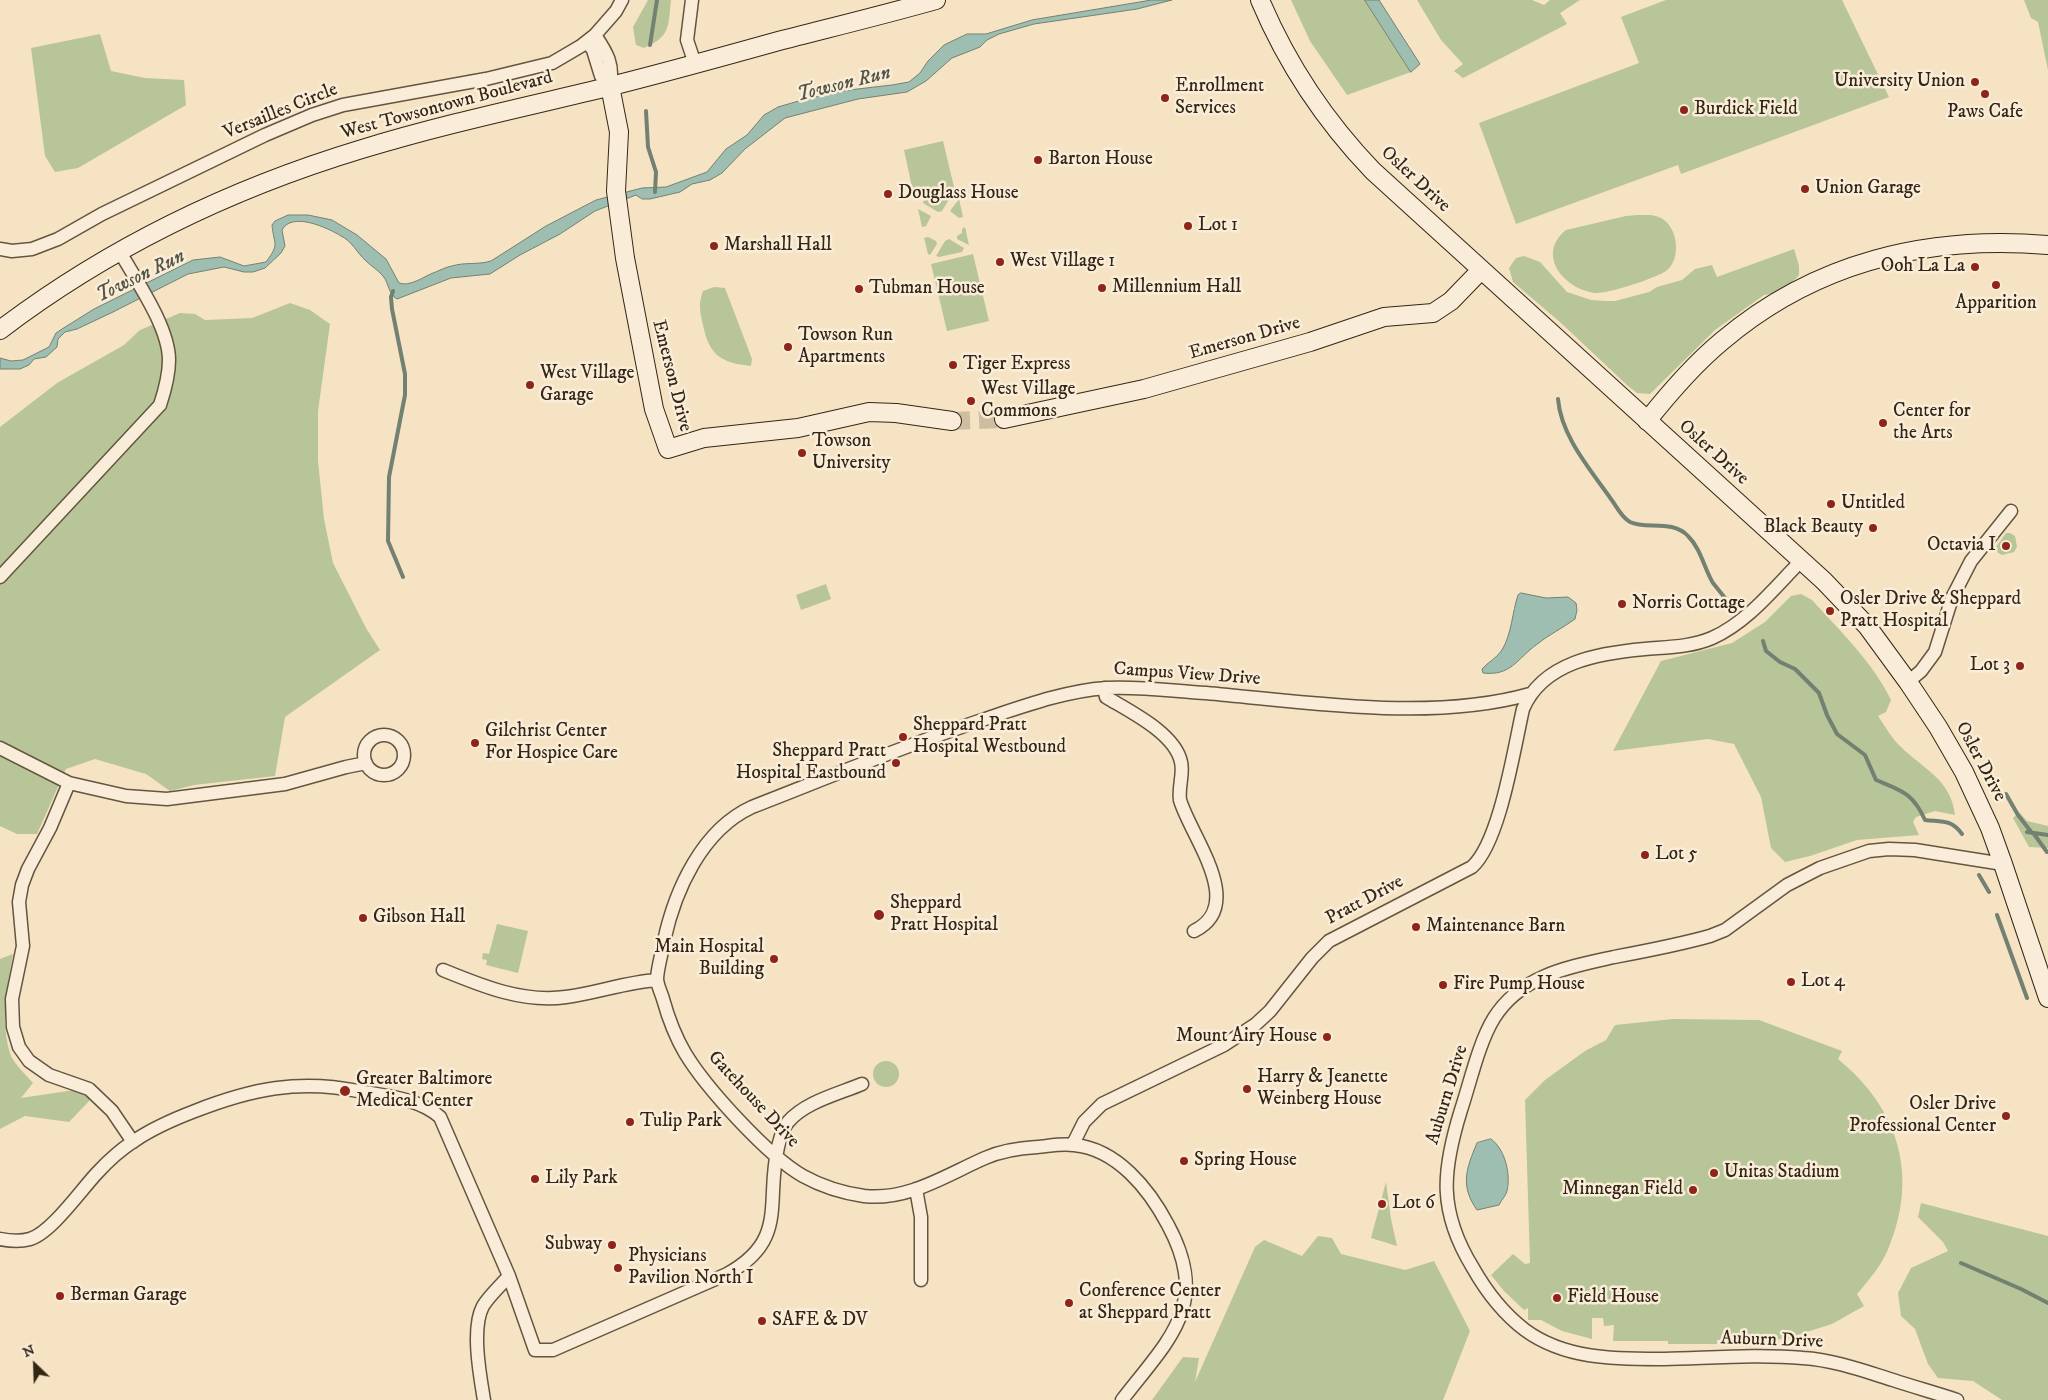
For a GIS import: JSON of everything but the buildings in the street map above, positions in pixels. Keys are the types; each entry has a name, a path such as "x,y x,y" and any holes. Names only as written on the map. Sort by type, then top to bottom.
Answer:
{"street":[{"name":"Versailles Circle","path":"0,249 12,251 32,249 58,240 110,210 265,135 312,115 361,101 486,79 552,63 591,38 616,11 622,0"},
{"path":"692,0 688,40 695,64"},
{"name":"Osler Drive","path":"1260,0 1279,42 1302,82 1345,140 1392,189 1824,581 1867,626 1938,727 1964,772 1990,828 2048,998"},
{"name":"West Towsontown Boulevard","path":"0,330 66,283 120,252 207,207 285,174 328,159 423,132 695,64 926,1"},
{"path":"591,38 608,54 612,74 610,86"},
{"name":"Emerson Drive","path":"610,86 618,132 616,191 632,301 656,417 668,449 704,438 798,428 869,412 896,413 952,421"},
{"path":"1647,421 1682,378 1739,327 1784,298 1838,271 1899,253 1966,243 2048,245"},
{"path":"0,577 160,405 168,381 168,348 156,313 120,252"},
{"name":"Emerson Drive","path":"1004,419 1153,386 1310,342 1384,317 1433,313 1451,301 1481,270"},
{"path":"1908,682 1921,671 1935,652 1952,598 1971,561 2011,511"},
{"path":"1530,694 1553,672 1577,662 1626,651 1693,644 1713,637 1743,620 1801,561"},
{"path":"1104,688 1106,697 1159,731 1167,738 1179,755 1181,768 1178,791 1180,800 1209,865 1217,893 1212,916 1208,922 1194,931"},
{"name":"Campus View Drive","path":"657,980 664,939 684,885 697,859 713,836 740,812 884,755 964,726 1062,696 1104,688 1157,689 1354,706 1429,708 1487,704 1530,694"},
{"name":"Pratt Drive","path":"1073,1144 1084,1122 1102,1104 1224,1045 1256,1024 1270,1011 1312,958 1329,941 1472,867 1479,860 1489,843 1495,827 1523,709 1530,694"},
{"path":"0,748 69,784 126,796 166,799 285,784 366,763"},
{"path":"69,784 22,885 19,912 23,946 12,999 13,1027 19,1047 29,1061 49,1075 89,1089 112,1111 133,1142"},
{"name":"Auburn Drive","path":"1957,1400 1849,1366 1819,1360 1786,1357 1613,1359 1580,1354 1555,1346 1535,1336 1512,1320 1475,1273 1457,1239 1451,1220 1446,1189 1447,1171 1452,1139 1486,1036 1494,1018 1508,1001 1532,982 1548,974 1573,966 1710,936 1725,930 1787,885 1844,858 1889,848 1915,850 2003,864"},
{"path":"443,970 498,990 546,999 568,997 623,984 657,980"},
{"name":"Gatehouse Drive","path":"657,980 669,1018 686,1054 722,1100 776,1156 803,1176 849,1193 886,1196 916,1189 1000,1152 1073,1144 1108,1156 1133,1176 1150,1195 1164,1216 1177,1242 1184,1264 1186,1280 1185,1303 1176,1327 1163,1349 1122,1400"},
{"path":"0,1239 15,1241 31,1239 41,1234 103,1167 133,1142 156,1127 214,1103 247,1092 276,1087 308,1085 340,1087 422,1104 440,1116 508,1276 534,1350 553,1350 727,1274 747,1261 765,1241 771,1224 776,1156 786,1124 801,1110 862,1084"},
{"path":"916,1189 921,1217 921,1280"},
{"path":"484,1400 477,1335 479,1316 483,1306 508,1276"}],"green space":[{"path":"648,0 671,0 668,24 664,35 653,44 644,48 636,45 633,27"},
{"path":"1291,0 1365,0 1411,72 1347,95 1310,41"},
{"path":"1417,0 1532,0 1544,5 1550,0 1580,0 1560,13 1567,24 1463,78 1454,71 1463,64 1441,40"},
{"name":"Burdick Field","path":"1666,0 1842,0 1889,97 1681,174 1678,165 1516,224 1479,123 1639,63 1621,17"},
{"path":"2024,0 2048,0 2048,70 2038,22 2031,18"},
{"path":"100,34 111,71 145,78 184,80 186,105 78,168 55,172 45,156 31,48"},
{"path":"943,141 954,187 914,196 904,150"},
{"path":"948,194 951,196 942,211 938,212 923,203 924,200"},
{"path":"959,199 963,217 959,218 950,211"},
{"path":"918,209 931,216 926,226 922,227"},
{"path":"1638,215 1650,215 1661,218 1671,228 1676,243 1676,251 1671,266 1666,271 1653,278 1632,285 1596,293 1574,285 1558,270 1553,250 1557,240 1566,230"},
{"path":"965,227 969,245 957,239 957,236 962,233 962,229"},
{"path":"928,237 936,241 937,244 930,255 928,254 924,238"},
{"path":"949,239 964,248 962,252 936,256 945,241"},
{"path":"1794,249 1799,266 1799,275 1796,279 1778,291 1764,295 1715,330 1650,394 1637,393 1628,386 1561,323 1513,282 1509,268 1516,258 1524,256 1540,262 1567,292 1591,300 1615,301 1649,292 1657,287 1682,280 1695,269 1712,265 1717,277"},
{"path":"973,254 989,321 947,331 931,264"},
{"path":"714,287 725,288 752,359 751,366 724,360 718,356 709,344 700,312 700,304 703,291"},
{"path":"290,303 310,310 330,324 318,411 318,461 324,519 333,563 366,628 380,650 285,717 275,776 194,785 170,791 146,774 95,759 66,769 37,834 17,834 0,826 0,427 57,383 124,345 140,330 180,313 195,314 205,320 252,318"},
{"path":"2006,533 2015,536 2017,547 2014,552 2002,555 1997,552 1996,547"},
{"path":"826,584 831,599 801,610 796,595"},
{"path":"1801,594 1812,600 1875,672 1891,700 1886,712 1878,716 1898,744 1942,783 1948,792 1955,815 1935,811 1916,817 1913,822 1919,835 1857,840 1810,856 1785,862 1771,848 1761,797 1734,744 1708,739 1613,751 1661,661 1732,643 1765,622 1791,596"},
{"path":"2019,812 2027,821 2048,826 2048,848 2029,847 2013,818"},
{"path":"497,924 528,931 518,973 486,965 487,960 482,959 483,953 489,954"},
{"path":"13,954 5,1018 8,1044 13,1060 33,1083 21,1098 81,1089 93,1097 69,1122 25,1116 0,1129 0,959"},
{"name":"Unitas Stadium","path":"1673,1019 1759,1020 1842,1051 1838,1059 1859,1078 1876,1099 1888,1121 1897,1144 1902,1168 1902,1194 1898,1220 1886,1254 1875,1272 1857,1294 1864,1306 1832,1324 1794,1336 1794,1339 1717,1340 1717,1344 1668,1344 1668,1341 1613,1341 1614,1325 1604,1326 1603,1318 1592,1318 1592,1339 1562,1331 1541,1320 1528,1320 1528,1308 1524,1310 1504,1291 1491,1275 1513,1254 1525,1264 1530,1263 1525,1100 1545,1080 1585,1051 1606,1040 1615,1025"},
{"path":"886,1061 895,1065 899,1074 895,1083 886,1087 877,1083 873,1074 877,1065"},
{"path":"1386,1182 1391,1219 1397,1246 1371,1238"},
{"path":"1921,1203 2048,1236 2048,1400 2002,1400 1973,1381 1938,1378 1928,1364 1915,1329 1901,1316 1898,1293 1911,1268 1948,1251 1943,1242 1918,1217"},
{"path":"1318,1236 1332,1238 1341,1254 1405,1270 1434,1261 1470,1331 1443,1400 1152,1400 1183,1357 1199,1358 1195,1382 1255,1247 1264,1240 1302,1256"}],"shaded area":[{"name":"Towson Run","path":"1152,0 1172,0 1137,9 1034,24 999,34 987,40 980,47 952,58 926,81 907,92 858,99 785,118 745,149 722,173 710,180 692,184 680,192 650,199 642,199 636,195 595,211 560,234 520,255 490,274 451,278 397,299 392,294 383,276 345,238 310,223 294,222 287,224 282,230 285,246 281,253 265,268 253,272 244,272 224,267 188,274 77,329 65,332 58,339 57,347 46,357 34,359 29,365 20,369 0,369 0,358 11,361 23,360 49,347 56,333 94,309 193,260 220,257 244,266 266,262 275,247 272,225 275,221 288,215 308,215 332,220 357,235 386,259 399,283 408,284 449,267 491,261 546,226 596,200 642,188 666,187 707,172 726,149 747,135 764,115 778,107 809,98 849,90 909,82 920,73 928,61 944,45 967,34 986,34 1032,20"},
{"path":"1365,0 1379,0 1420,64 1411,72"},
{"path":"1521,593 1546,598 1568,597 1576,603 1575,619 1541,641 1507,669 1500,672 1483,673 1482,669 1500,653 1505,643 1518,595"},
{"path":"1491,1139 1500,1149 1506,1162 1507,1191 1499,1205 1477,1210 1468,1193 1466,1177 1477,1143"}],"waterway":[{"path":"650,45 657,0"},
{"path":"646,111 648,147 656,172 655,192"},
{"path":"393,291 391,297 392,309 405,374 405,395 389,477 388,541 403,577"},
{"path":"1558,399 1560,413 1578,452 1622,515 1630,522 1636,524 1667,526 1682,531 1696,547 1713,583 1725,598"},
{"path":"1763,641 1766,651 1780,662 1795,669 1819,693 1827,715 1837,734 1865,755 1876,780 1893,787 1911,798 1925,820 1941,821 1950,824 1962,834"},
{"path":"2006,794 2018,815 2032,833"},
{"path":"2027,832 2048,835"},
{"path":"2034,834 2047,852"},
{"path":"1979,875 1989,892"},
{"path":"1997,915 2027,998"},
{"path":"1961,1263 2048,1303"}],"tunnel":[{"path":"952,421 1004,419"}],"place":[{"name":"University Union","path":"1975,82"},
{"name":"Paws Cafe","path":"1985,94"},
{"name":"Enrollment Services","path":"1165,98"},
{"name":"Burdick Field","path":"1684,110"},
{"name":"Barton House","path":"1038,160"},
{"name":"Union Garage","path":"1805,189"},
{"name":"Douglass House","path":"888,194"},
{"name":"Lot 1","path":"1188,226"},
{"name":"Marshall Hall","path":"714,246"},
{"name":"West Village 1","path":"1000,262"},
{"name":"Ooh La La","path":"1975,267"},
{"name":"Apparition","path":"1996,285"},
{"name":"Millennium Hall","path":"1102,288"},
{"name":"Tubman House","path":"859,289"},
{"name":"Towson Run Apartments","path":"788,347"},
{"name":"Tiger Express","path":"953,365"},
{"name":"West Village Garage","path":"530,385"},
{"name":"West Village Commons","path":"971,401"},
{"name":"Center for the Arts","path":"1883,423"},
{"name":"Towson University","path":"802,453"},
{"name":"Untitled","path":"1831,504"},
{"name":"Black Beauty","path":"1873,528"},
{"name":"Octavia I","path":"2006,546"},
{"name":"Norris Cottage","path":"1622,604"},
{"name":"Osler Drive & Sheppard Pratt Hospital","path":"1830,611"},
{"name":"Lot 3","path":"2020,666"},
{"name":"Sheppard Pratt Hospital Westbound","path":"903,737"},
{"name":"Gilchrist Center For Hospice Care","path":"475,743"},
{"name":"Sheppard Pratt Hospital Eastbound","path":"896,763"},
{"name":"Lot 5","path":"1645,855"},
{"name":"Sheppard Pratt Hospital","path":"879,915"},
{"name":"Gibson Hall","path":"363,918"},
{"name":"Maintenance Barn","path":"1416,927"},
{"name":"Main Hospital Building","path":"774,959"},
{"name":"Lot 4","path":"1791,982"},
{"name":"Fire Pump House","path":"1443,985"},
{"name":"Mount Airy House","path":"1327,1037"},
{"name":"Harry & Jeanette Weinberg House","path":"1247,1089"},
{"name":"Greater Baltimore Medical Center","path":"345,1091"},
{"name":"Osler Drive Professional Center","path":"2006,1116"},
{"name":"Tulip Park","path":"630,1122"},
{"name":"Spring House","path":"1184,1161"},
{"name":"Unitas Stadium","path":"1714,1173"},
{"name":"Lily Park","path":"535,1179"},
{"name":"Minnegan Field","path":"1693,1190"},
{"name":"Lot 6","path":"1382,1204"},
{"name":"Subway","path":"612,1245"},
{"name":"Physicians Pavilion North I","path":"618,1268"},
{"name":"Berman Garage","path":"60,1296"},
{"name":"Field House","path":"1557,1298"},
{"name":"Conference Center at Sheppard Pratt","path":"1069,1303"},
{"name":"SAFE & DV","path":"762,1321"}]}
